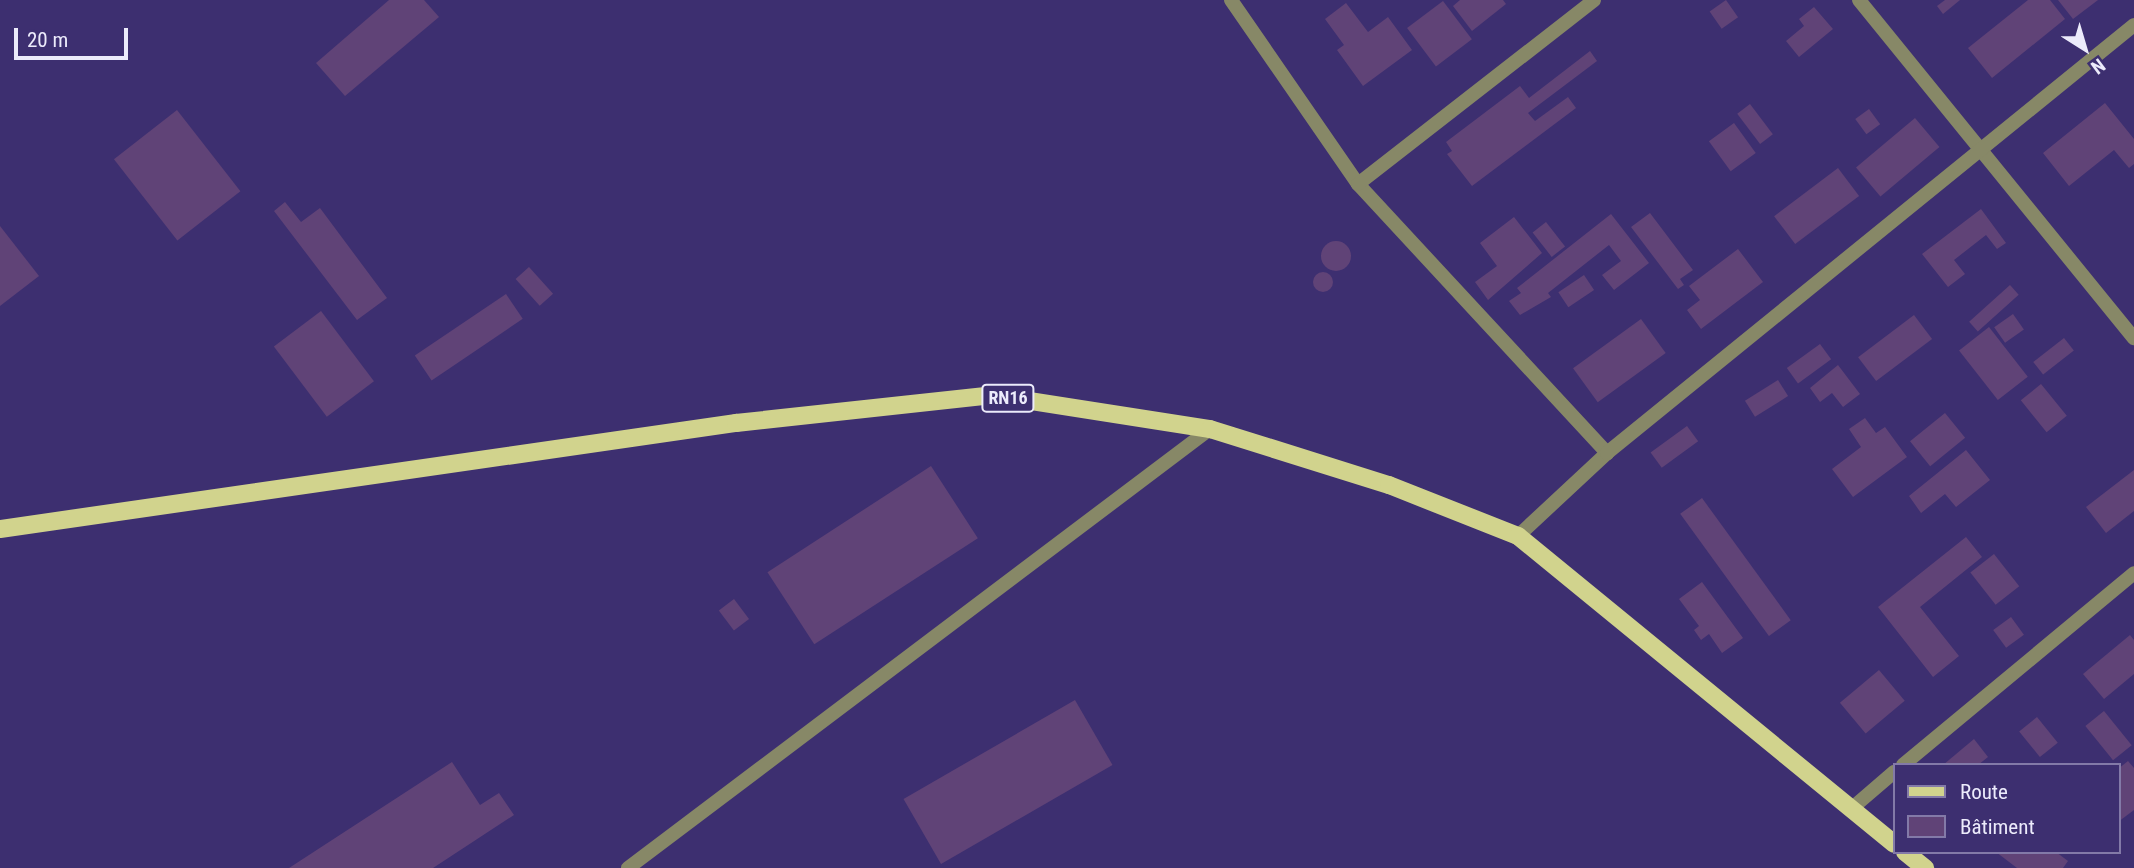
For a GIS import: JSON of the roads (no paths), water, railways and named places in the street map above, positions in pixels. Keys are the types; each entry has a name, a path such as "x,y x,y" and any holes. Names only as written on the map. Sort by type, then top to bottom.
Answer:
{"main road":[{"name":"RN16","path":"0,529 736,423 992,395 1210,429 1389,485 1518,536 1892,842"},
{"path":"1908,854 1925,868"}],"street":[{"path":"1231,0 1359,184 1606,453"},
{"path":"1359,184 1594,0"},
{"path":"1859,0 2134,338"},
{"path":"1518,536 1606,453 2134,25"},
{"path":"628,868 1210,429"},
{"path":"1905,763 2134,573"},
{"path":"1851,809 1892,774"}]}
